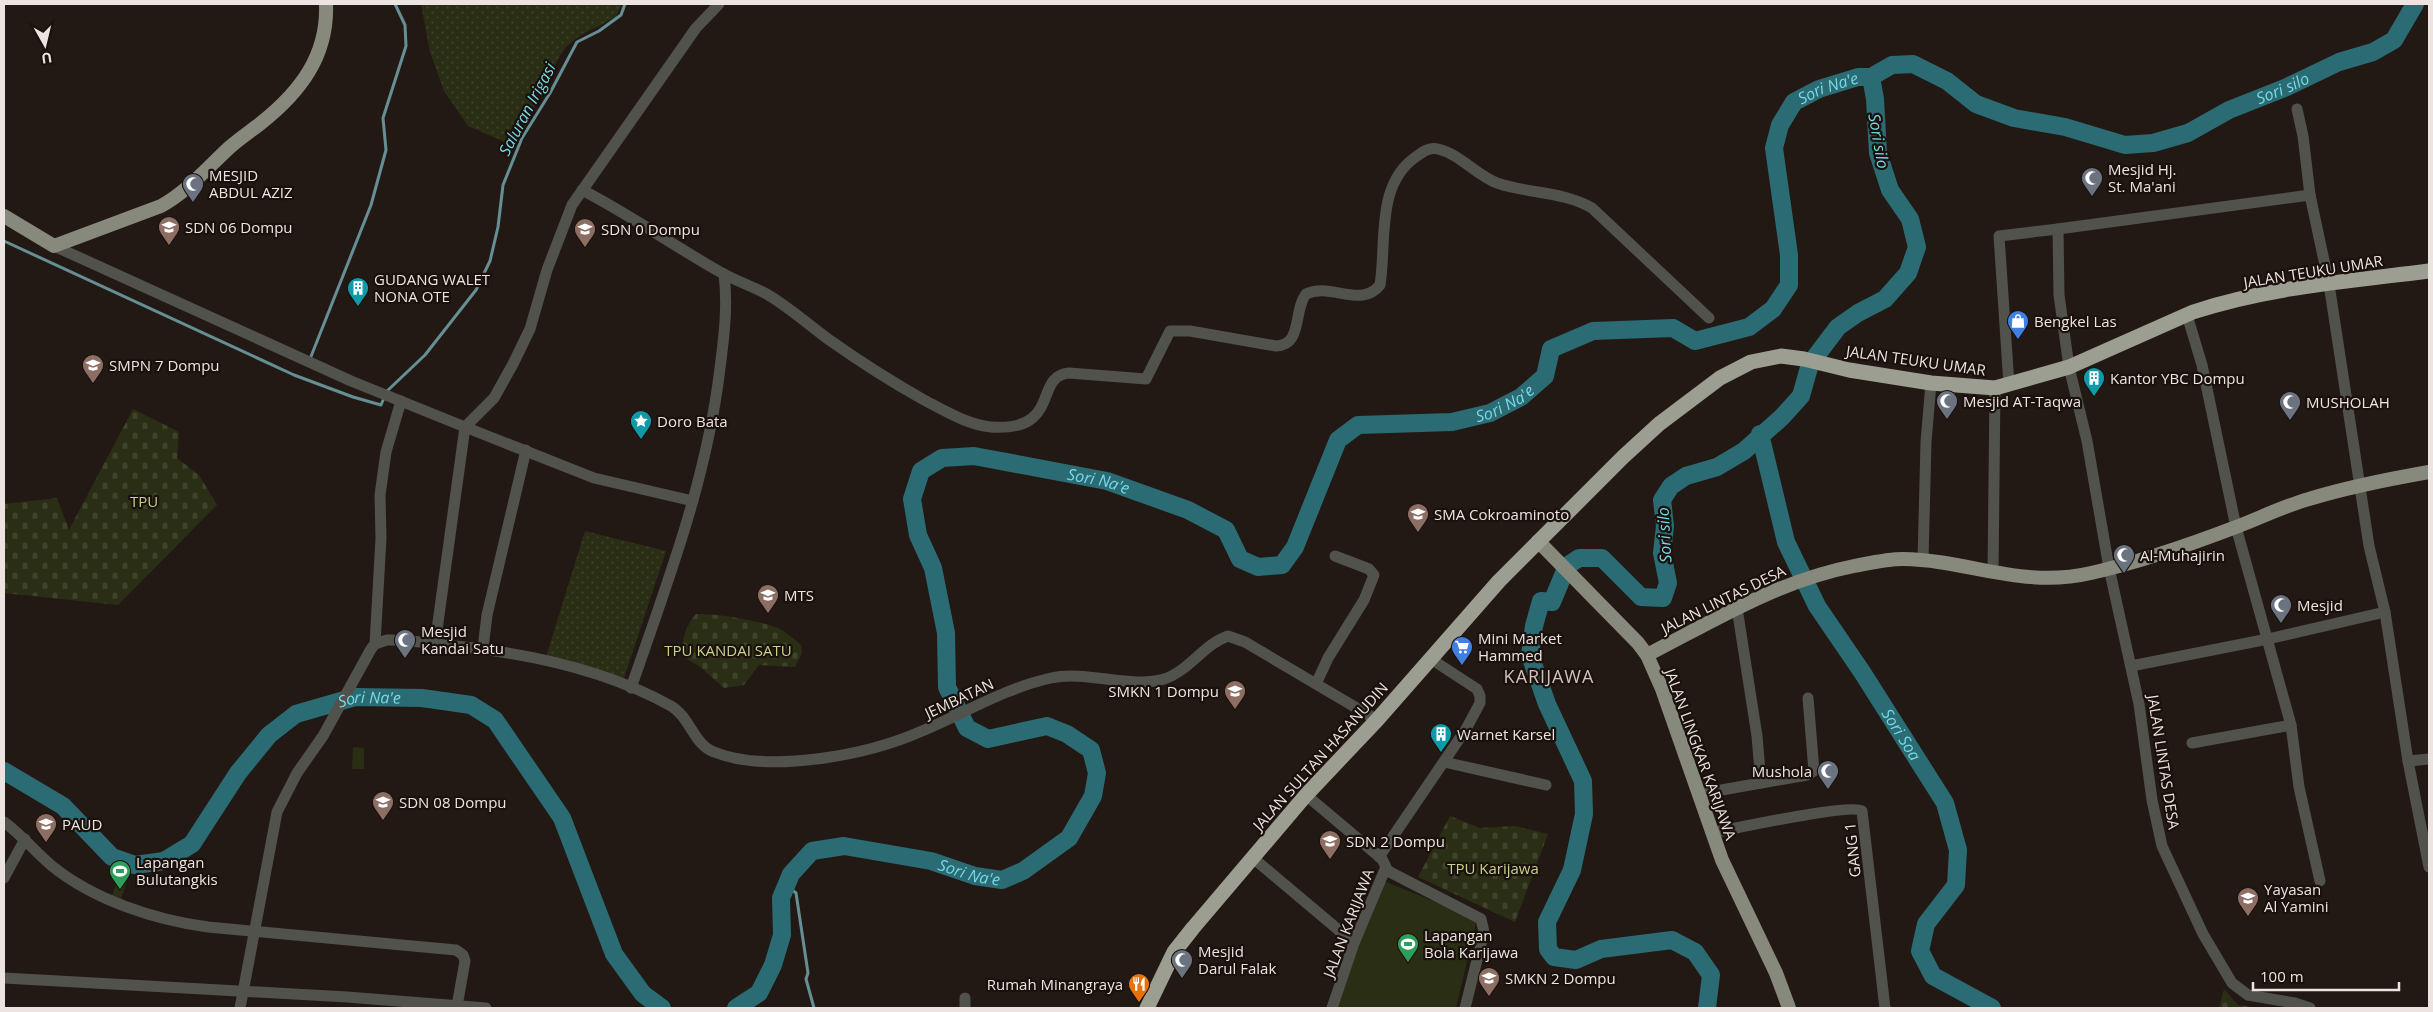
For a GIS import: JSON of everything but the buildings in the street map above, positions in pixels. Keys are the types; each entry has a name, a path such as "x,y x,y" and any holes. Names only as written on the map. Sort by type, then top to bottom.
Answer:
{"highway":[{"name":"JALAN TEUKU UMAR","path":"1538,541 1645,437 1720,378 1734,369 1762,358 1781,356 1804,359 1849,370 1930,383 2002,387 2069,367 2187,315 2223,303 2329,284 2429,272"},
{"name":"JALAN SULTAN HASANUDIN","path":"1147,1008 1174,952 1306,795 1377,720 1499,581 1538,541"}],"main road":[{"path":"4,216 54,246 161,206 172,200 230,147 275,111 310,71 319,56 327,19 326,4"},
{"name":"JALAN LINTAS DESA","path":"1647,654 1783,586 1823,572 1887,560 1923,560 2030,579 2058,578 2109,568 2236,527 2308,499 2360,485 2429,472"},
{"name":"JALAN LINGKAR KARIJAWA","path":"1538,541 1647,654 1680,736 1711,833 1776,973 1788,1008"}],"street":[{"path":"435,644 465,427 494,398 513,364 530,329 548,270 570,212 582,190 696,28 719,4"},
{"path":"2297,109 2303,136 2310,195 2329,284 2369,546 2385,612 2408,762 2429,867"},
{"path":"582,190 618,208 724,274 772,297 830,341 908,391 945,412 991,427 1014,426 1026,423 1036,416 1042,409 1052,380 1059,375 1069,373 1146,379 1170,332 1190,331 1276,346 1287,345 1292,341 1300,304 1306,294 1318,291 1355,296 1371,294 1380,285 1381,280 1385,220 1391,188 1402,169 1425,150 1433,149 1450,154 1497,183 1568,197 1592,208 1709,318"},
{"path":"1994,573 2002,387 1999,236 2310,195"},
{"path":"2058,229 2059,295 2069,367 2087,441 2109,568"},
{"path":"54,246 228,326 465,427 601,480 694,501"},
{"path":"632,688 694,501 709,443 717,399 726,313 724,274"},
{"path":"2187,315 2202,365 2236,527 2291,725 2299,787 2320,880"},
{"path":"1923,560 1926,442 1930,383"},
{"path":"240,1008 278,812 297,773 323,736 375,644 381,538 381,482 386,452 401,401"},
{"path":"483,648 487,615 526,450"},
{"path":"1335,556 1369,569 1374,575 1364,600 1328,658 1316,684 1377,720"},
{"name":"JALAN LINTAS DESA","path":"2109,568 2131,666 2159,835 2181,890 2225,973 2240,990 2257,997 2294,1003 2310,1008"},
{"path":"1737,608 1757,736 1761,782"},
{"path":"2131,666 2268,639 2385,612"},
{"name":"JEMBATAN","path":"375,644 387,640 397,640 483,648 542,659 632,688 678,711 705,748 714,752 761,760 800,761 888,744 920,732 1010,690 1059,676 1149,681 1166,678 1177,673 1219,640 1228,636 1245,642 1316,684"},
{"path":"1379,856 1444,762 1480,703 1480,696 1474,686 1430,659"},
{"path":"1699,794 1808,775 1814,771 1808,698"},
{"path":"2192,743 2291,725"},
{"path":"2408,762 2429,759"},
{"path":"1444,762 1546,785"},
{"name":"JALAN KARIJAWA","path":"1306,795 1379,856 1385,862 1386,870 1354,943 1332,1008"},
{"name":"GANG 1","path":"1711,833 1828,812 1856,808 1862,811 1885,1008"},
{"path":"4,822 25,839 51,865 64,874 112,900 152,915 184,924 456,950 463,955 465,961 457,1006"},
{"path":"4,878 25,839"},
{"path":"1253,858 1354,943"},
{"path":"1386,870 1481,918 1484,932 1465,1008"},
{"path":"4,978 243,991 486,1008"}],"green space":[{"path":"421,4 622,4 616,17 584,33 567,46 553,68 523,128 514,137 505,142 468,126 444,91 430,52"},
{"name":"TPU","path":"133,409 179,432 177,458 199,475 217,505 118,605 4,593 4,504 57,498 69,530"},
{"path":"585,531 666,551 624,678 546,657"},
{"name":"TPU KANDAI SATU","path":"696,614 740,618 774,627 782,630 801,645 802,653 795,667 759,665 744,685 724,688 699,666 683,657 682,646 685,634 689,623"},
{"path":"353,747 364,748 364,769 352,769"},
{"name":"TPU Karijawa","path":"1450,816 1480,828 1515,826 1548,834 1515,922 1418,877"},
{"path":"118,878 127,881 121,899 112,896"},
{"name":"Lapangan Bola Karijawa","path":"1379,879 1477,919 1456,1008 1335,1008"},
{"path":"2224,989 2238,1005 2259,1008 2219,1008"}],"waterway":[{"path":"310,359 371,205 386,150 383,118 406,46 405,25 395,4"},
{"name":"Saluran Irigasi","path":"386,392 425,355 476,290 490,261 498,227 503,185 522,138 550,93 577,42 599,31 621,15 625,4"},
{"name":"Sori silo","path":"1707,1008 1711,975 1695,952 1672,940 1601,949 1576,960 1554,957 1548,949 1547,922 1572,870 1584,814 1583,781 1547,704 1530,655 1534,626 1541,601 1552,602 1567,566 1579,558 1602,558 1641,597 1663,598 1668,583 1662,553 1665,526 1662,500 1671,486 1686,476 1717,467 1744,451 1782,417 1801,396 1810,364 1838,327 1858,313 1885,299 1908,273 1917,247 1910,219 1890,190 1878,153 1875,99 1871,77 1892,65 1913,64 1947,81 1976,104 2014,118 2065,127 2125,145 2153,143 2188,133 2229,110 2287,87 2339,62 2373,52 2394,40 2415,4"},
{"name":"Sori Na'e","path":"736,1008 759,993 773,965 782,935 781,898 791,874 812,851 844,846 931,861 975,876 1002,880 1023,871 1069,838 1093,796 1097,773 1091,750 1067,734 1047,726 988,739 967,728 947,687 946,633 933,568 918,535 912,499 921,471 942,458 974,456 1107,481 1188,510 1226,530 1240,559 1258,567 1282,565 1295,547 1338,440 1358,425 1452,422 1490,413 1521,397 1545,376 1551,349 1593,331 1673,328 1695,341 1749,327 1773,309 1789,285 1789,255 1774,148 1780,125 1794,102 1819,89 1858,77 1871,77"},
{"path":"4,241 294,375 353,397 381,405 384,398"},
{"name":"Sori Soa","path":"1760,434 1786,542 1817,606 1862,672 1945,803 1958,850 1956,885 1926,924 1920,951 1933,976 1992,1008"},
{"name":"Sori Na'e","path":"4,771 63,806 112,857 135,865 164,861 192,844 238,773 269,735 296,714 355,697 422,698 471,705 495,720 562,818 614,954 643,994 662,1008"},
{"path":"786,885 796,893 808,973 806,979 814,1008"}],"place":[{"name":"Mesjid Hj. St. Ma'ani","path":"2092,197"},
{"name":"MESJID ABDUL AZIZ","path":"193,203"},
{"name":"SDN 06 Dompu","path":"169,246"},
{"name":"SDN 0 Dompu","path":"585,248"},
{"name":"GUDANG WALET NONA OTE","path":"358,307"},
{"name":"Bengkel Las","path":"2018,340"},
{"name":"SMPN 7 Dompu","path":"93,384"},
{"name":"Kantor YBC Dompu","path":"2094,397"},
{"name":"Mesjid AT-Taqwa","path":"1947,420"},
{"name":"MUSHOLAH","path":"2290,421"},
{"name":"Doro Bata","path":"641,440"},
{"name":"SMA Cokroaminoto","path":"1418,533"},
{"name":"Al-Muhajirin","path":"2124,574"},
{"name":"MTS","path":"768,614"},
{"name":"Mesjid","path":"2281,624"},
{"name":"Mesjid Kandai Satu","path":"405,659"},
{"name":"Mini Market Hammed","path":"1462,666"},
{"name":"SMKN 1 Dompu","path":"1235,710"},
{"name":"Warnet Karsel","path":"1441,753"},
{"name":"Mushola","path":"1828,790"},
{"name":"SDN 08 Dompu","path":"383,821"},
{"name":"PAUD","path":"46,843"},
{"name":"SDN 2 Dompu","path":"1330,860"},
{"name":"Lapangan Bulutangkis","path":"120,890"},
{"name":"Yayasan Al Yamini","path":"2248,917"},
{"name":"Lapangan Bola Karijawa","path":"1408,963"},
{"name":"Mesjid Darul Falak","path":"1182,979"},
{"name":"SMKN 2 Dompu","path":"1489,997"},
{"name":"Rumah Minangraya","path":"1139,1003"}],"district":[{"name":"KARIJAWA","path":"1549,676"}]}
